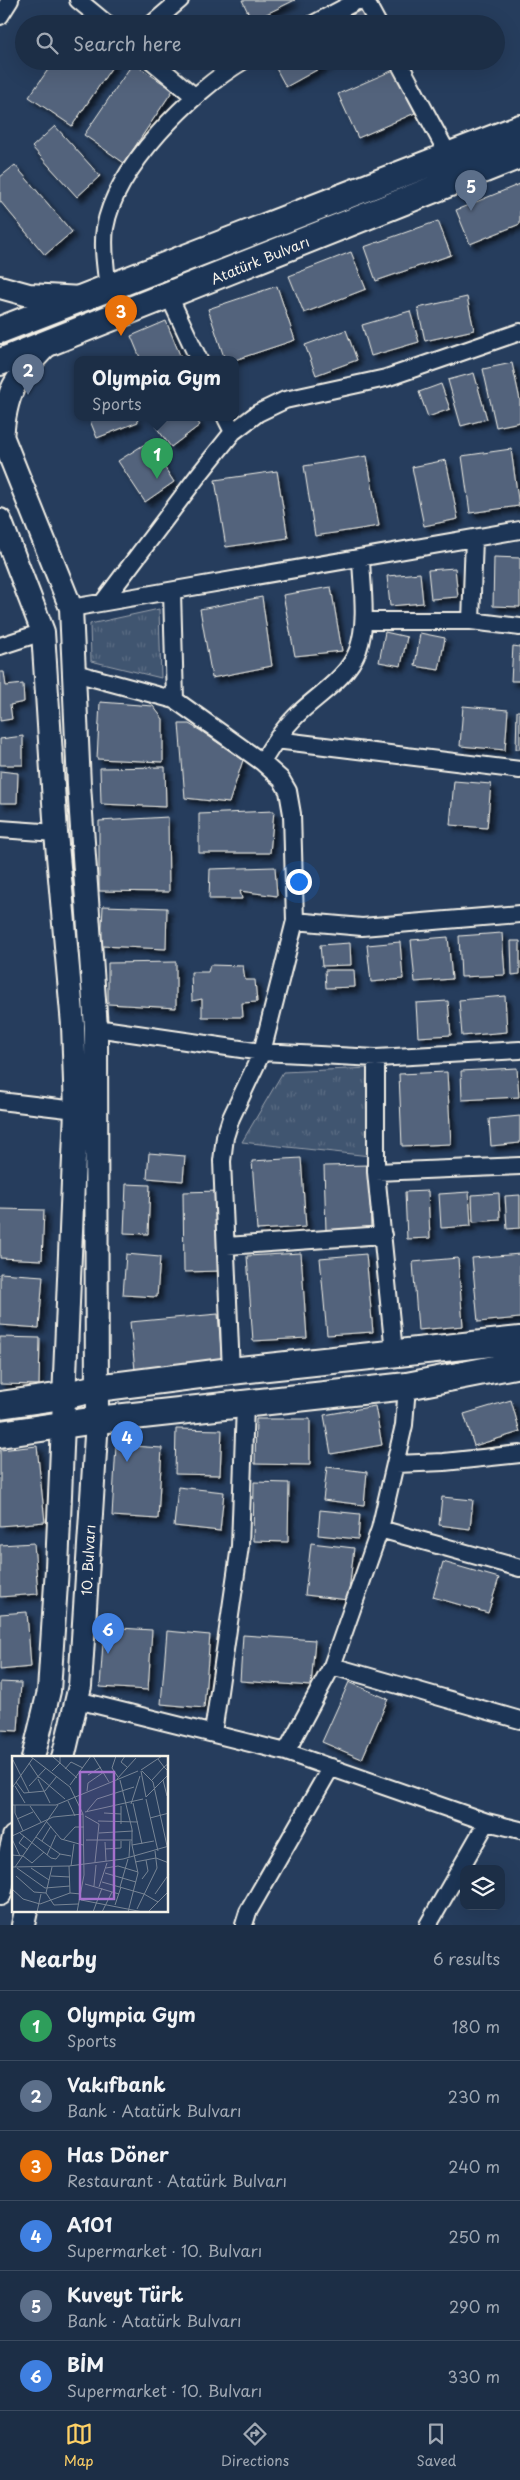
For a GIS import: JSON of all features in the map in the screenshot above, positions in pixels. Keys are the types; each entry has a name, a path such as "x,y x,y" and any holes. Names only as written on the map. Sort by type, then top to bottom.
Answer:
{"main road":[{"name":"Atatürk Bulvarı","path":"0,330 520,128"},
{"name":"Atatürk Bulvarı","path":"0,362 520,156"},
{"path":"0,287 29,295 82,298"},
{"path":"1,436 10,391 21,371 48,343"},
{"name":"10. Bulvarı","path":"1,436 71,608 79,785 96,1028 97,1420 80,1686 63,1756"},
{"path":"0,520 44,632 56,833 73,1025 76,1110 74,1207 62,1396 49,1691 33,1756"},
{"path":"0,1405 62,1396 97,1388 231,1371 394,1352 520,1340"},
{"path":"0,1434 62,1427 97,1420 407,1386 520,1364"},
{"path":"0,1894 8,1845"},
{"path":"23,1925 26,1912"}],"street":[{"path":"0,16 10,0"},
{"path":"78,0 96,15"},
{"path":"162,15 180,0"},
{"path":"330,15 359,0"},
{"path":"365,0 373,15"},
{"path":"163,70 194,96"},
{"path":"108,289 104,257 105,228 112,201 130,168 194,96 229,70"},
{"path":"403,70 449,156"},
{"path":"169,296 198,356"},
{"path":"103,602 197,477 230,425 285,400 386,378 520,332"},
{"path":"71,608 172,592 520,530"},
{"path":"471,621 474,538"},
{"path":"262,762 276,740 295,717 345,672 358,650 364,621 361,559"},
{"path":"172,592 175,700"},
{"path":"364,621 471,621 520,627"},
{"path":"0,646 44,632"},
{"path":"75,673 175,700 262,762 281,779 288,791 292,814 295,921 262,1052 231,1118 225,1137 222,1161 231,1371"},
{"path":"276,740 520,770"},
{"path":"0,829 56,833"},
{"path":"295,921 362,927 520,914"},
{"path":"96,1028 262,1052 376,1058 520,1050"},
{"path":"376,1058 376,1172 394,1352"},
{"path":"0,1101 76,1110"},
{"path":"376,1172 520,1166"},
{"path":"227,1246 383,1235"},
{"path":"286,1752 332,1666 380,1529 404,1425 407,1386"},
{"path":"213,1733 240,1546 245,1405"},
{"path":"396,1464 444,1462 520,1454"},
{"path":"380,1529 520,1568"},
{"path":"332,1666 520,1720"},
{"path":"77,1700 286,1752 487,1822 520,1830"},
{"path":"244,1925 248,1912 331,1767"},
{"path":"428,1925 487,1822"}],"green space":[{"path":"159,609 161,678 91,661 90,624"},
{"path":"370,1068 370,1156 242,1142 283,1072"}],"building":[{"path":"242,0 295,0 264,15 249,15"},
{"path":"361,10 364,15 352,15"},
{"path":"48,70 110,70 72,126 29,97"},
{"path":"128,70 143,70 173,90 124,163 84,135"},
{"path":"277,70 317,70 286,87"},
{"path":"396,70 415,113 358,138 338,94"},
{"path":"55,126 100,176 77,197 32,147"},
{"path":"15,165 72,232 45,255 0,201 0,177"},
{"path":"520,184 520,224 470,244 456,210"},
{"path":"438,221 451,255 376,281 364,247"},
{"path":"351,252 366,289 304,313 289,276"},
{"path":"277,286 295,340 239,359 239,356 224,356 208,309"},
{"path":"467,297 474,330 425,341 418,308"},
{"path":"410,311 419,342 371,356 362,325"},
{"path":"166,321 180,356 139,356 131,336"},
{"path":"346,330 357,360 316,375 305,345"},
{"path":"512,363 520,400 520,422 496,427 483,369"},
{"path":"474,373 487,419 461,426 448,380"},
{"path":"441,384 450,409 428,417 419,392"},
{"path":"90,421 138,421 138,422 97,438"},
{"path":"165,421 197,421 200,425 171,447 156,427"},
{"path":"148,442 174,482 145,502 118,461"},
{"path":"511,449 519,506 470,513 462,456"},
{"path":"367,456 379,526 315,536 304,466"},
{"path":"446,460 458,519 424,526 412,467"},
{"path":"277,471 288,538 226,547 215,480"},
{"path":"494,557 520,558 520,607 493,606"},
{"path":"455,568 458,597 431,599 428,570"},
{"path":"420,573 423,603 390,606 387,576"},
{"path":"331,587 342,651 295,656 283,595"},
{"path":"262,597 272,666 212,678 200,609"},
{"path":"385,632 407,637 401,666 379,662"},
{"path":"420,633 445,638 439,670 415,666"},
{"path":"513,646 520,647 520,681 511,681"},
{"path":"0,672 4,672 6,686 23,684 24,702 10,705 12,719 0,721"},
{"path":"100,702 153,706 163,719 163,762 97,759"},
{"path":"463,706 508,710 505,750 460,746"},
{"path":"517,711 520,711 520,749 516,749"},
{"path":"179,724 189,724 243,760 229,803 185,798"},
{"path":"23,736 23,765 0,765 0,739"},
{"path":"165,767 166,807 101,804 100,768"},
{"path":"0,771 18,773 17,803 0,803"},
{"path":"454,781 491,784 487,828 450,825"},
{"path":"274,811 270,853 199,853 199,814"},
{"path":"168,817 169,892 99,891 99,821"},
{"path":"275,867 277,896 240,891 242,899 209,899 210,869"},
{"path":"103,906 167,908 166,949 101,946"},
{"path":"502,933 505,975 461,977 459,936"},
{"path":"448,937 452,979 415,982 411,940"},
{"path":"511,941 520,941 520,974 512,975"},
{"path":"400,942 403,979 371,982 367,945"},
{"path":"350,943 351,965 322,966 320,945"},
{"path":"176,962 176,1008 108,1004 108,963"},
{"path":"210,965 243,966 245,980 255,980 257,1002 242,1003 243,1017 202,1017 202,999 192,1001 191,972 208,972"},
{"path":"325,970 354,970 355,987 326,988"},
{"path":"505,996 507,1032 462,1036 459,1000"},
{"path":"448,1001 451,1035 418,1037 416,1003"},
{"path":"517,1068 519,1097 462,1100 461,1071"},
{"path":"447,1072 451,1144 402,1146 399,1074"},
{"path":"520,1116 520,1143 491,1146 489,1119"},
{"path":"149,1153 185,1156 183,1181 147,1178"},
{"path":"301,1158 306,1227 257,1230 252,1161"},
{"path":"369,1165 371,1230 326,1231 324,1166"},
{"path":"126,1184 150,1185 148,1234 124,1233"},
{"path":"220,1191 222,1271 184,1272 183,1192"},
{"path":"428,1191 430,1238 407,1239 405,1192"},
{"path":"469,1192 471,1226 441,1228 439,1194"},
{"path":"499,1193 500,1220 473,1222 472,1195"},
{"path":"520,1195 520,1228 507,1229 505,1196"},
{"path":"0,1209 44,1210 42,1260 0,1258"},
{"path":"301,1253 307,1338 253,1341 247,1256"},
{"path":"126,1254 160,1257 157,1297 123,1295"},
{"path":"366,1254 373,1332 327,1335 320,1258"},
{"path":"520,1254 520,1318 478,1322 472,1258"},
{"path":"458,1258 463,1326 418,1330 413,1262"},
{"path":"0,1273 43,1276 39,1328 0,1325"},
{"path":"218,1314 222,1361 135,1370 130,1322"},
{"path":"0,1337 40,1338 39,1385 0,1384"},
{"path":"511,1400 520,1432 474,1446 464,1414"},
{"path":"375,1406 382,1445 331,1454 324,1415"},
{"path":"256,1419 310,1419 310,1465 255,1464"},
{"path":"176,1429 222,1430 220,1475 175,1474"},
{"path":"116,1445 162,1448 158,1519 112,1516"},
{"path":"37,1446 45,1522 0,1526 0,1450"},
{"path":"327,1467 367,1472 364,1505 323,1500"},
{"path":"254,1482 289,1483 288,1542 253,1541"},
{"path":"178,1487 224,1492 220,1531 174,1526"},
{"path":"442,1497 473,1500 470,1529 439,1525"},
{"path":"320,1510 360,1514 358,1539 318,1535"},
{"path":"34,1543 38,1594 0,1597 0,1545"},
{"path":"311,1543 354,1548 348,1600 305,1595"},
{"path":"443,1562 499,1578 488,1613 433,1597"},
{"path":"27,1612 31,1667 0,1670 0,1614"},
{"path":"104,1627 152,1630 148,1690 100,1687"},
{"path":"167,1631 210,1635 204,1708 161,1704"},
{"path":"243,1635 315,1640 311,1686 240,1681"},
{"path":"0,1682 21,1683 18,1731 0,1730"},
{"path":"349,1682 388,1699 362,1759 322,1742"}],"place":[{"name":"Kuveyt Türk","path":"471,211"},
{"name":"Has Döner","path":"121,336"},
{"name":"Vakıfbank","path":"28,395"},
{"name":"Olympia Gym","path":"157,479"},
{"name":"A101","path":"127,1462"},
{"name":"BİM","path":"108,1654"}]}
